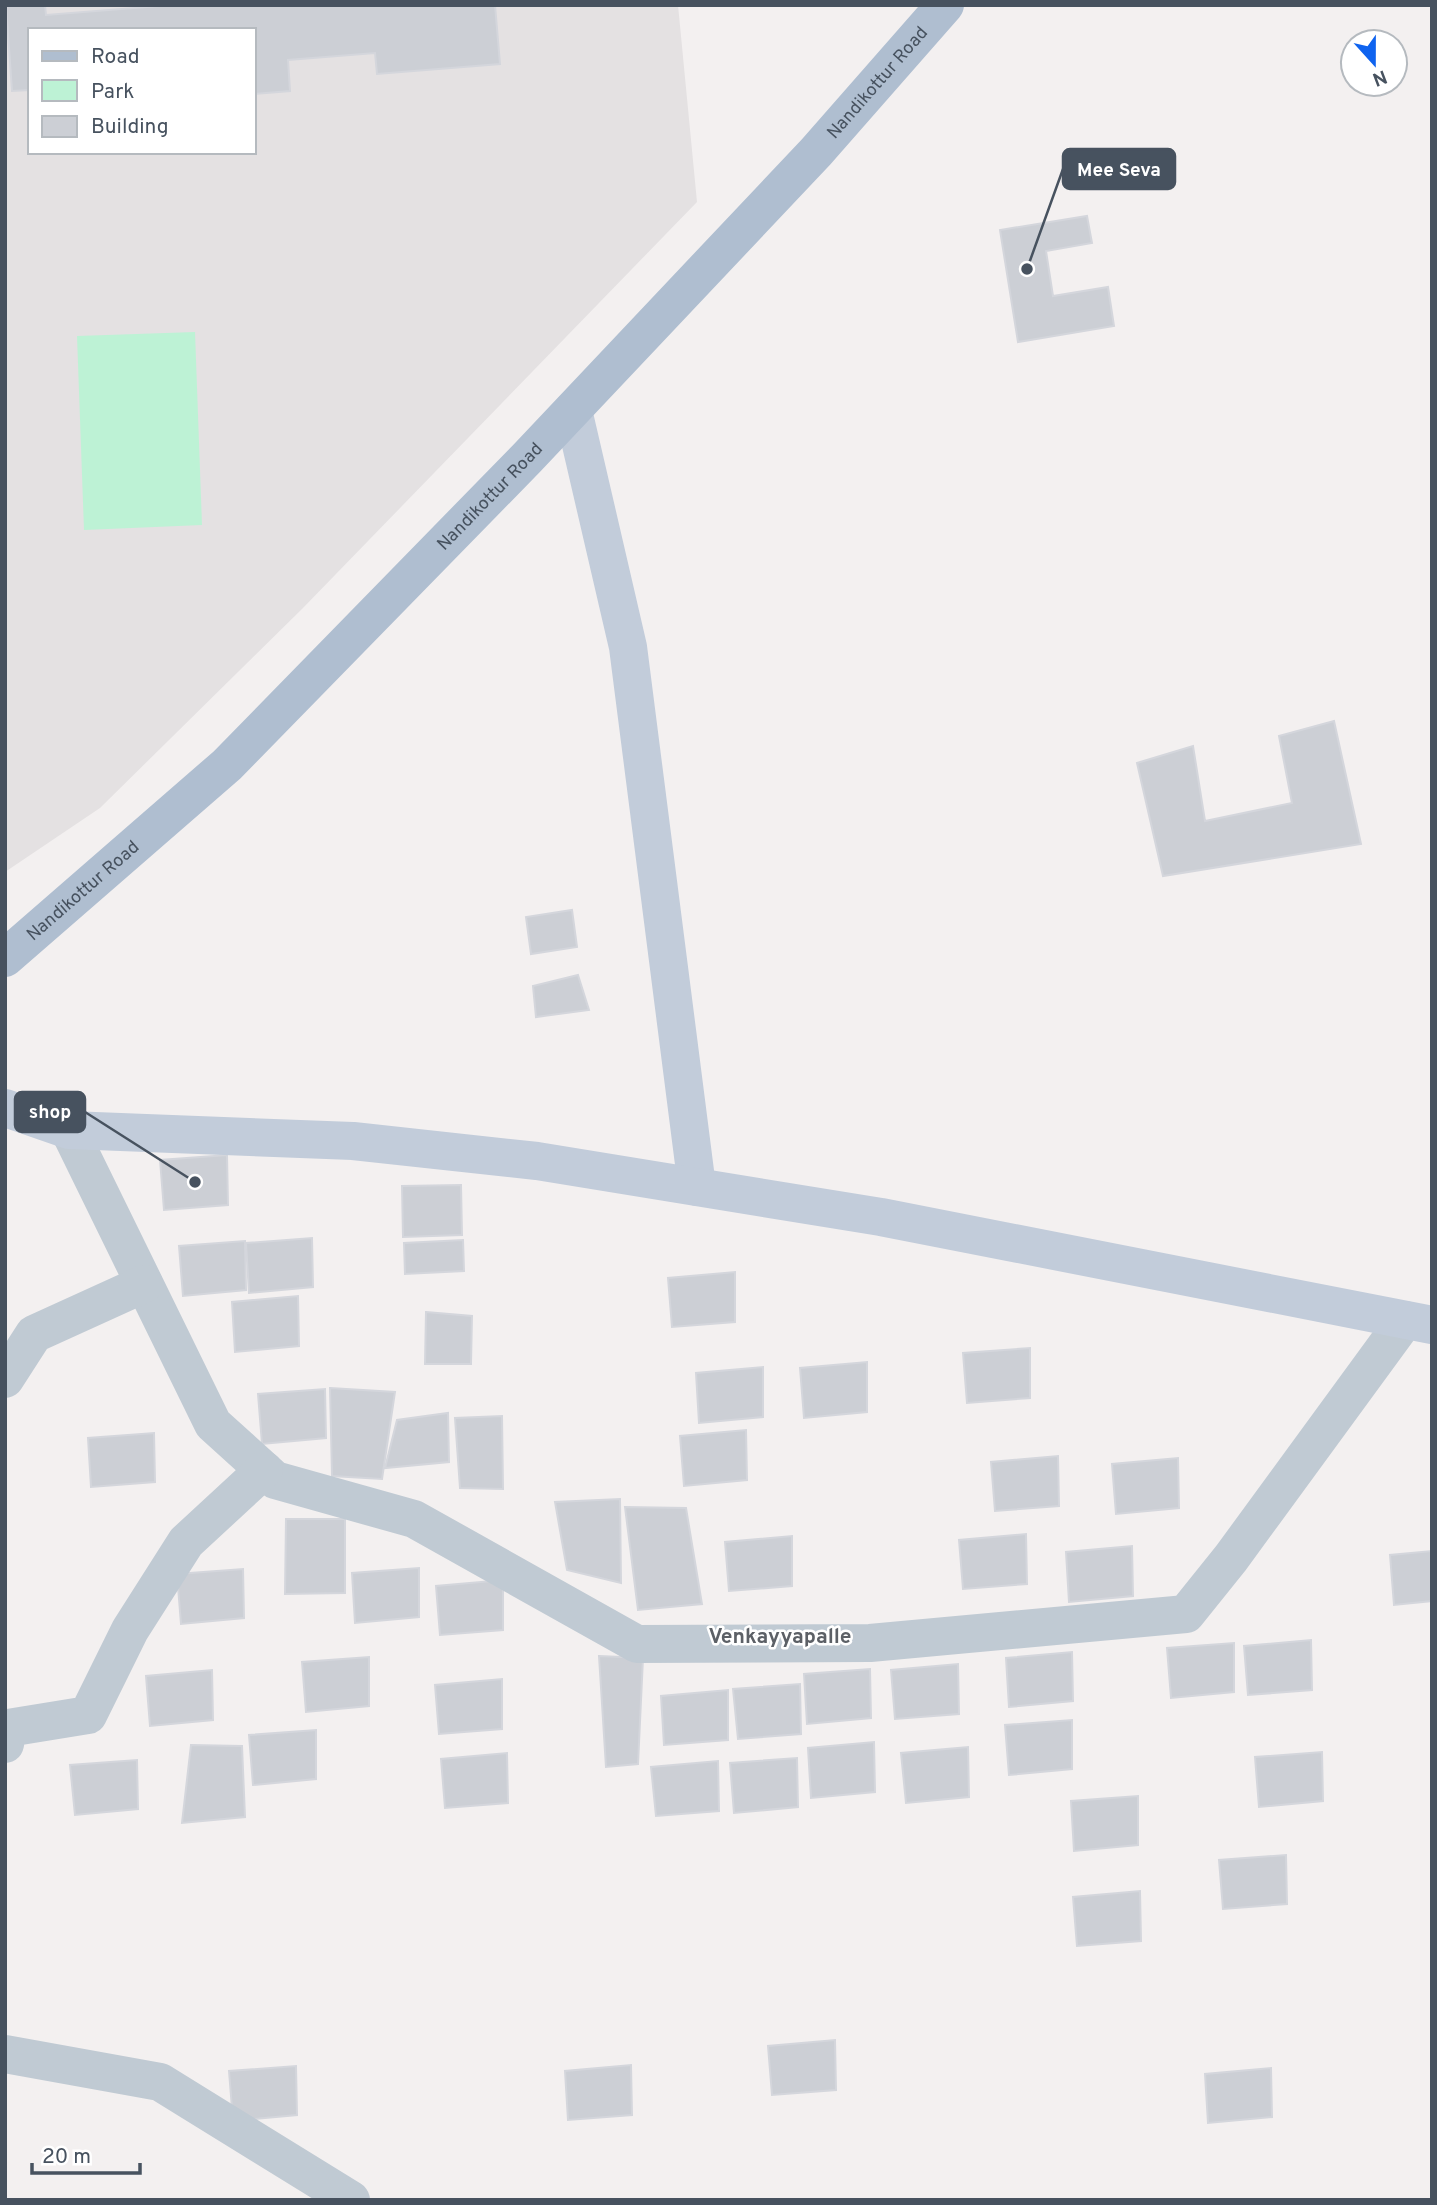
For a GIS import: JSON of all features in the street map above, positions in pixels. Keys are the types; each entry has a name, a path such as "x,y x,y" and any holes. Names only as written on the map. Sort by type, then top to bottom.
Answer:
{"main road":[{"name":"Nandikottur Road","path":"5,958 226,765 573,410 816,152 945,5"},
{"path":"573,410 628,647 697,1187"},
{"path":"5,1108 69,1130 353,1141 537,1161 881,1217 1418,1322"}],"street":[{"path":"69,1130 213,1424 275,1480 414,1519 637,1644 870,1643 1186,1614 1418,1322"},
{"path":"5,1379 34,1334 144,1284"},
{"path":"5,1744 8,1728 88,1715 130,1630 186,1542 264,1470"},
{"path":"5,2054 160,2082 351,2200"}],"shaded area":[{"path":"5,5 678,5 697,202 303,608 100,808 5,872"}],"green space":[{"path":"195,332 202,525 84,530 77,336"}],"building":[{"path":"6,5 45,5 46,15 172,5 495,5 500,64 377,74 375,53 288,60 290,91 256,94 256,28 28,28 28,90 12,91"},
{"path":"1087,216 1092,243 1046,251 1053,296 1108,287 1114,326 1018,342 1000,230"},
{"path":"1334,721 1361,844 1163,876 1137,763 1193,746 1205,821 1292,803 1279,736"},
{"path":"572,910 577,947 531,954 526,917"},
{"path":"578,975 589,1010 536,1017 533,986"},
{"path":"227,1155 228,1205 164,1210 160,1160"},
{"path":"461,1185 462,1235 403,1237 402,1186"},
{"path":"312,1238 313,1287 249,1293 246,1243"},
{"path":"463,1240 464,1271 405,1274 404,1243"},
{"path":"245,1241 246,1290 183,1296 179,1246"},
{"path":"735,1272 735,1322 672,1327 668,1278"},
{"path":"298,1296 299,1346 235,1352 232,1302"},
{"path":"426,1312 472,1316 471,1364 425,1364"},
{"path":"1030,1348 1030,1398 967,1403 963,1353"},
{"path":"867,1362 867,1412 804,1418 800,1368"},
{"path":"763,1367 763,1417 699,1423 696,1373"},
{"path":"330,1388 395,1392 382,1479 332,1476"},
{"path":"325,1389 326,1438 262,1444 258,1394"},
{"path":"448,1413 449,1462 385,1468 397,1420"},
{"path":"502,1416 503,1489 460,1488 455,1418"},
{"path":"746,1430 747,1480 684,1486 680,1436"},
{"path":"154,1433 155,1482 91,1487 88,1438"},
{"path":"1058,1456 1059,1506 995,1511 991,1462"},
{"path":"1178,1458 1179,1508 1116,1514 1112,1464"},
{"path":"620,1499 621,1583 567,1570 555,1502"},
{"path":"625,1507 686,1508 702,1604 638,1610"},
{"path":"286,1519 345,1519 345,1593 285,1594"},
{"path":"1026,1534 1027,1584 963,1589 959,1540"},
{"path":"792,1536 792,1586 729,1591 725,1542"},
{"path":"1132,1546 1133,1596 1069,1602 1066,1552"},
{"path":"1432,1551 1432,1601 1394,1605 1390,1555"},
{"path":"419,1568 419,1617 355,1623 352,1573"},
{"path":"243,1569 244,1618 181,1624 177,1574"},
{"path":"503,1580 503,1630 440,1635 436,1586"},
{"path":"1311,1640 1312,1690 1248,1695 1244,1646"},
{"path":"1234,1643 1234,1692 1171,1698 1167,1648"},
{"path":"1072,1652 1073,1701 1009,1707 1006,1658"},
{"path":"599,1656 643,1658 638,1764 606,1767"},
{"path":"369,1657 369,1706 306,1712 302,1662"},
{"path":"958,1664 959,1714 895,1719 891,1670"},
{"path":"870,1669 871,1718 807,1724 804,1674"},
{"path":"212,1670 213,1720 150,1726 146,1676"},
{"path":"502,1679 502,1729 439,1734 435,1685"},
{"path":"800,1684 801,1734 738,1739 733,1689"},
{"path":"728,1690 728,1740 664,1745 661,1696"},
{"path":"1072,1720 1072,1769 1009,1775 1005,1725"},
{"path":"316,1730 316,1779 253,1785 249,1735"},
{"path":"874,1742 875,1792 811,1798 808,1748"},
{"path":"191,1745 242,1746 245,1817 182,1823"},
{"path":"968,1747 969,1797 906,1803 901,1753"},
{"path":"1322,1752 1323,1801 1259,1807 1255,1757"},
{"path":"507,1753 508,1803 445,1808 441,1759"},
{"path":"797,1758 798,1807 734,1813 730,1763"},
{"path":"137,1760 138,1809 75,1815 70,1765"},
{"path":"718,1761 719,1811 656,1816 651,1767"},
{"path":"1138,1796 1138,1845 1074,1851 1071,1801"},
{"path":"1286,1855 1287,1904 1223,1909 1219,1860"},
{"path":"1140,1891 1141,1941 1077,1946 1073,1897"},
{"path":"835,2040 836,2090 772,2095 768,2046"},
{"path":"631,2065 632,2115 568,2120 565,2071"},
{"path":"296,2066 297,2115 233,2121 229,2071"},
{"path":"1271,2068 1272,2117 1208,2123 1205,2074"}],"place":[{"name":"Mee Seva","path":"1027,269"},
{"name":"shop","path":"195,1182"}],"district":[{"name":"Venkayyapalle","path":"780,1636"}]}
